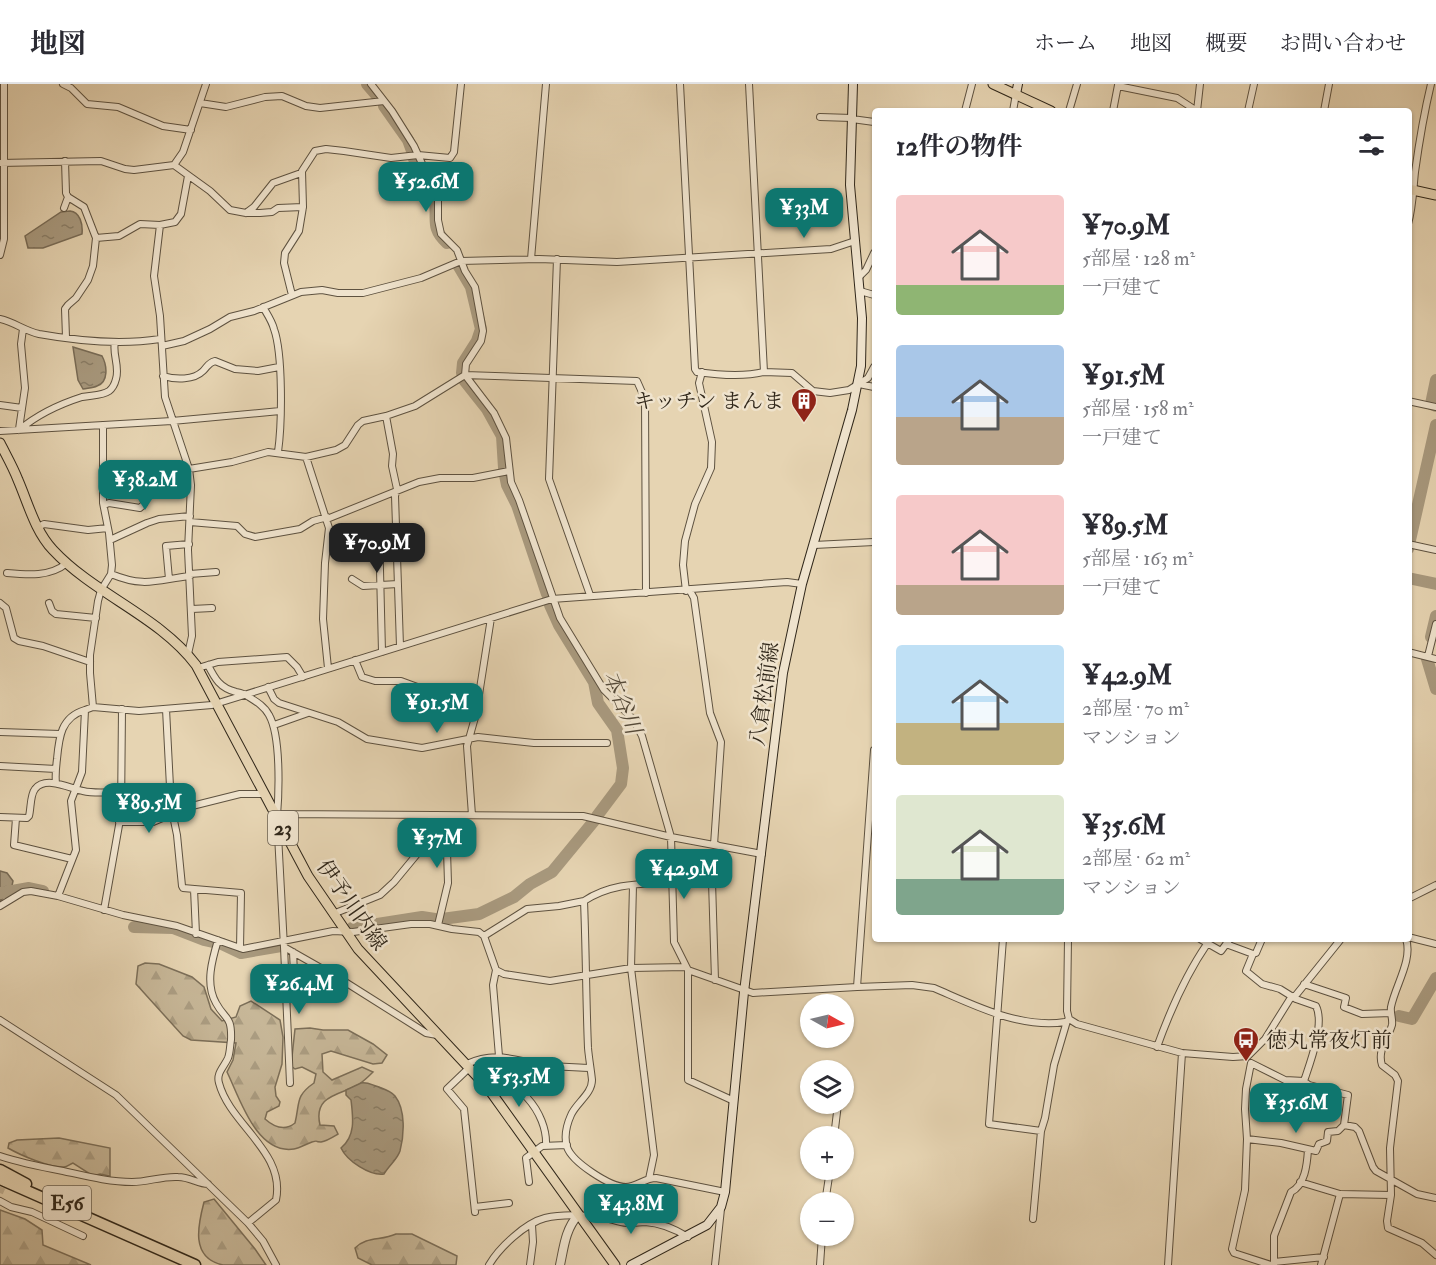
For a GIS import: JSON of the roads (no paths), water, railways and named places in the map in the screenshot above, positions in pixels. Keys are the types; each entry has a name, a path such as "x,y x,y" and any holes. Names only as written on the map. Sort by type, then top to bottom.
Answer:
{"highway":[{"name":"E56","path":"5,1169 133,1236"},
{"name":"E56","path":"0,1179 195,1265"}],"main road":[{"name":"八倉松前線","path":"631,1265 707,1226 721,1207 725,1192 744,992 783,673 802,584 859,384 863,341 850,185 853,84"},
{"path":"993,84 1045,108"},
{"path":"1016,94 1018,84"},
{"path":"1412,190 1436,195"},
{"name":"伊予川内線","path":"0,442 38,527 52,550 101,590 169,636 203,667 218,703 308,876 333,914 372,965 480,1079 615,1265"}],"street":[{"path":"0,255 4,239 2,84"},
{"path":"63,84 71,88 87,104 117,107 163,126 191,130"},
{"path":"174,165 183,152 206,84"},
{"path":"371,84 410,137 438,199 441,234 457,250 475,287 483,325 481,341 466,364 465,375 494,413 502,428 508,444 510,482 519,500 552,599 563,624 604,690 638,727 671,837 674,942 687,969 688,1080 734,1101"},
{"path":"292,295 285,253 299,231 303,207 302,173 311,155 320,149 344,150 391,158 418,155 450,158 454,152 461,84"},
{"path":"531,260 546,84"},
{"path":"680,84 695,369 702,372 749,375 764,372 792,373 813,391 819,392 841,392 868,378 872,371"},
{"path":"749,84 764,372"},
{"path":"966,108 972,84"},
{"path":"1070,108 1077,84"},
{"path":"1197,108 1200,84"},
{"path":"1249,108 1254,84"},
{"path":"1325,108 1329,84"},
{"path":"1412,184 1431,84"},
{"path":"1114,108 1118,85 1177,98 1192,108"},
{"path":"1014,108 1016,94"},
{"path":"200,103 226,107 265,97 282,96 306,106 320,108 384,101"},
{"path":"820,117 852,118 872,122"},
{"path":"65,161 64,187 68,197 84,207 96,238 93,266 88,280 65,309 66,337"},
{"path":"2,163 101,161 134,170 174,165 210,191 226,207 246,213 267,213 279,208 303,207"},
{"path":"246,213 254,207 273,183 302,173"},
{"path":"96,238 119,236 140,224 160,225 176,222 179,219 188,176"},
{"path":"1412,193 1414,200 1412,208"},
{"path":"64,208 68,197"},
{"path":"160,225 154,276 160,316 165,397 189,469 190,481 189,544 192,636 188,654"},
{"path":"0,319 13,322 23,329 39,334 115,342 184,341 210,329 230,316 263,308 292,295 314,290 363,293 422,278 461,261 557,259 617,262 831,249 855,241"},
{"path":"859,277 866,270 872,257"},
{"path":"557,259 549,479 590,595"},
{"path":"860,291 872,294"},
{"path":"263,308 274,328 279,367 278,452"},
{"path":"19,430 25,388 21,344 23,329"},
{"path":"19,430 37,416 64,404 86,396 108,392 118,371 114,352 115,342"},
{"path":"163,376 193,377 214,361 235,369 258,371 279,367"},
{"path":"702,372 699,383 712,442 711,468 695,504 685,541 683,565 688,591 694,598 710,713 722,742 712,881 716,980"},
{"path":"189,469 232,462 268,452 306,457 322,455 341,448 363,421 415,406 465,375 637,381 645,399 646,593"},
{"path":"859,384 872,387"},
{"path":"1412,402 1436,407"},
{"path":"0,405 22,408"},
{"path":"0,431 172,422 280,411"},
{"path":"386,416 397,489 400,646"},
{"path":"93,707 90,662 101,590 111,574 110,540 104,506 103,425"},
{"path":"306,457 329,528 323,619 328,668"},
{"path":"110,540 159,519 190,519 237,526 245,534 255,537 300,530 313,521 327,518 429,480 473,478 509,471"},
{"path":"104,506 109,503 140,508 144,504 142,490 145,483 190,481"},
{"path":"38,527 44,524 88,530 108,528"},
{"path":"381,652 379,530 396,529"},
{"path":"814,545 872,542"},
{"path":"169,579 166,546 189,544"},
{"path":"1412,545 1436,550"},
{"path":"8,573 44,574 60,569 67,563"},
{"path":"111,574 128,581 146,583 216,572"},
{"path":"352,579 363,586 398,584"},
{"path":"56,783 60,734 66,721 78,712 93,707 139,711 204,707 552,599 688,591 787,582 802,584"},
{"path":"0,603 6,608 14,638 90,662"},
{"path":"49,603 51,611 56,614 96,618"},
{"path":"192,609 212,608"},
{"path":"472,815 466,754 476,714 491,618"},
{"path":"1428,656 1436,624"},
{"path":"1412,653 1436,659"},
{"path":"290,1083 277,816 277,742 274,725 264,707 245,694 221,686 203,667 218,662 287,657 303,677"},
{"path":"355,660 362,677 375,681 401,681 430,692"},
{"path":"268,687 274,699 279,703 338,722 367,739 404,746 433,747 478,737 534,743 608,743"},
{"path":"104,910 119,822 122,709"},
{"path":"58,896 76,843 71,806 82,772 85,710"},
{"path":"166,710 172,812 177,835 182,886 183,888 241,893 240,948"},
{"path":"274,725 308,712"},
{"path":"0,732 60,734"},
{"path":"0,766 56,769"},
{"path":"0,817 27,818 30,816 35,788 42,784 56,783 81,791 121,792"},
{"path":"119,822 153,822 172,812 240,794 265,794"},
{"path":"277,816 280,814 446,817 472,815 583,816 671,837 762,854"},
{"path":"333,914 380,895 394,882 446,817"},
{"path":"438,925 448,883 446,817"},
{"path":"16,818 14,845 72,859"},
{"path":"857,987 871,858 872,822"},
{"path":"484,936 527,909 584,901 604,890 672,882"},
{"path":"633,885 631,968 654,1155 649,1179"},
{"path":"1412,897 1436,885"},
{"path":"194,889 196,934"},
{"path":"0,906 23,892 31,891 177,926 240,948 284,945 311,934 421,923 479,932 484,936 496,970 493,985 499,1056"},
{"path":"584,901 591,1086 570,1117 567,1145 574,1158 605,1181 628,1187 649,1179 662,1179 725,1192"},
{"path":"1412,939 1436,944"},
{"path":"218,940 210,977 216,1003 227,1016 231,1040 228,1057 219,1073 218,1081 237,1115 251,1131 267,1156 276,1180 276,1200 248,1223"},
{"path":"1003,942 989,1124 1041,1131"},
{"path":"1033,1219 1041,1131 1054,1065 1067,1021 1068,942"},
{"path":"1204,942 1221,951 1227,942"},
{"path":"1230,942 1253,954"},
{"path":"1261,942 1246,971 1262,984 1280,989 1312,1004 1319,1011 1316,1042 1304,1081"},
{"path":"1324,1257 1273,1264 1234,1252 1232,1249 1245,1190 1246,1089 1249,1059 1265,1040 1293,997 1339,942"},
{"path":"1407,942 1407,955 1391,1013 1393,1020 1380,1053 1382,1065 1395,1075 1398,1081 1390,1148 1391,1195 1387,1221 1388,1228 1422,1243 1436,1255"},
{"path":"1157,1047 1190,968 1207,944"},
{"path":"284,945 426,1033 437,1035"},
{"path":"293,952 295,993"},
{"path":"496,970 504,974 550,981 631,968 687,969 744,992 923,986 934,988 997,1014 1030,1022 1067,1021 1182,1053 1249,1059 1285,1080 1304,1081 1309,1085 1348,1095 1344,1125 1338,1131 1328,1132 1327,1141 1319,1144 1316,1151 1273,1141 1247,1139"},
{"path":"1304,984 1346,998 1344,1007 1362,1014 1391,1013"},
{"path":"0,1020 116,1095 248,1223 263,1241 276,1265"},
{"path":"1168,1265 1182,1053"},
{"path":"509,1203 475,1209 464,1109 447,1089 475,1060 499,1056 544,1065 590,1068"},
{"path":"480,1079 488,1078 507,1083 521,1092 542,1119 546,1133 546,1146"},
{"path":"1344,1125 1358,1128 1373,1167 1382,1175 1417,1194 1436,1198"},
{"path":"529,1182 526,1158 546,1146 567,1145"},
{"path":"1273,1264 1274,1236 1291,1192 1297,1189 1300,1182 1307,1164 1308,1150"},
{"path":"0,1156 102,1179 130,1182 164,1176 192,1178 202,1184 208,1184"},
{"path":"5,1169 14,1161"},
{"path":"1300,1182 1340,1194 1391,1195"},
{"path":"1321,1265 1340,1194"},
{"path":"0,1201 11,1207 32,1212 83,1236"},
{"path":"715,1265 721,1207"},
{"path":"560,1265 567,1232 578,1215"},
{"path":"489,1265 509,1241 544,1218 578,1215 603,1217 625,1223 650,1223 670,1228 688,1237"},
{"path":"530,1265 533,1242 532,1225"},
{"path":"820,1265 821,1246"}],"water":[{"path":"70,211 80,219 82,234 43,248 28,248 25,236 61,212"},
{"path":"73,347 102,356 106,373 101,384 83,389 78,380"},
{"path":"0,871 7,873 13,881 0,902"},
{"path":"361,1083 389,1091 395,1096 401,1108 403,1131 400,1151 384,1174 372,1173 360,1167 348,1158 341,1148 349,1138 352,1126 351,1100 346,1095 346,1090"}],"waterway":[{"name":"本谷川","path":"367,84 379,98"},
{"name":"本谷川","path":"384,106 408,140 412,151"},
{"name":"本谷川","path":"414,159 432,193 436,227 447,243"},
{"name":"本谷川","path":"458,265 471,287 481,329 477,341 463,363 462,373"},
{"name":"本谷川","path":"464,380 487,409 502,436 504,468"},
{"path":"1436,380 1431,404 1436,406"},
{"path":"1412,531 1436,425"},
{"name":"本谷川","path":"505,475 547,594"},
{"path":"1412,579 1436,584"},
{"name":"本谷川","path":"550,605 559,625 594,682 598,703 617,730 623,768 621,784 597,816"},
{"path":"1431,637 1436,616"},
{"path":"1427,659 1436,689"},
{"name":"本谷川","path":"442,919 479,914 514,897 530,884 552,872 594,821"},
{"name":"本谷川","path":"0,893 29,888 43,891"},
{"name":"本谷川","path":"352,928 422,917 435,919"},
{"name":"本谷川","path":"134,927 173,928 222,944 241,953 281,946"},
{"path":"1399,1016 1412,1019 1436,978"}],"tunnel":[{"path":"0,1193 11,1168"}],"place":[{"name":"キッチン まんま","path":"804,424"},
{"name":"徳丸常夜灯前","path":"1246,1063"}]}
